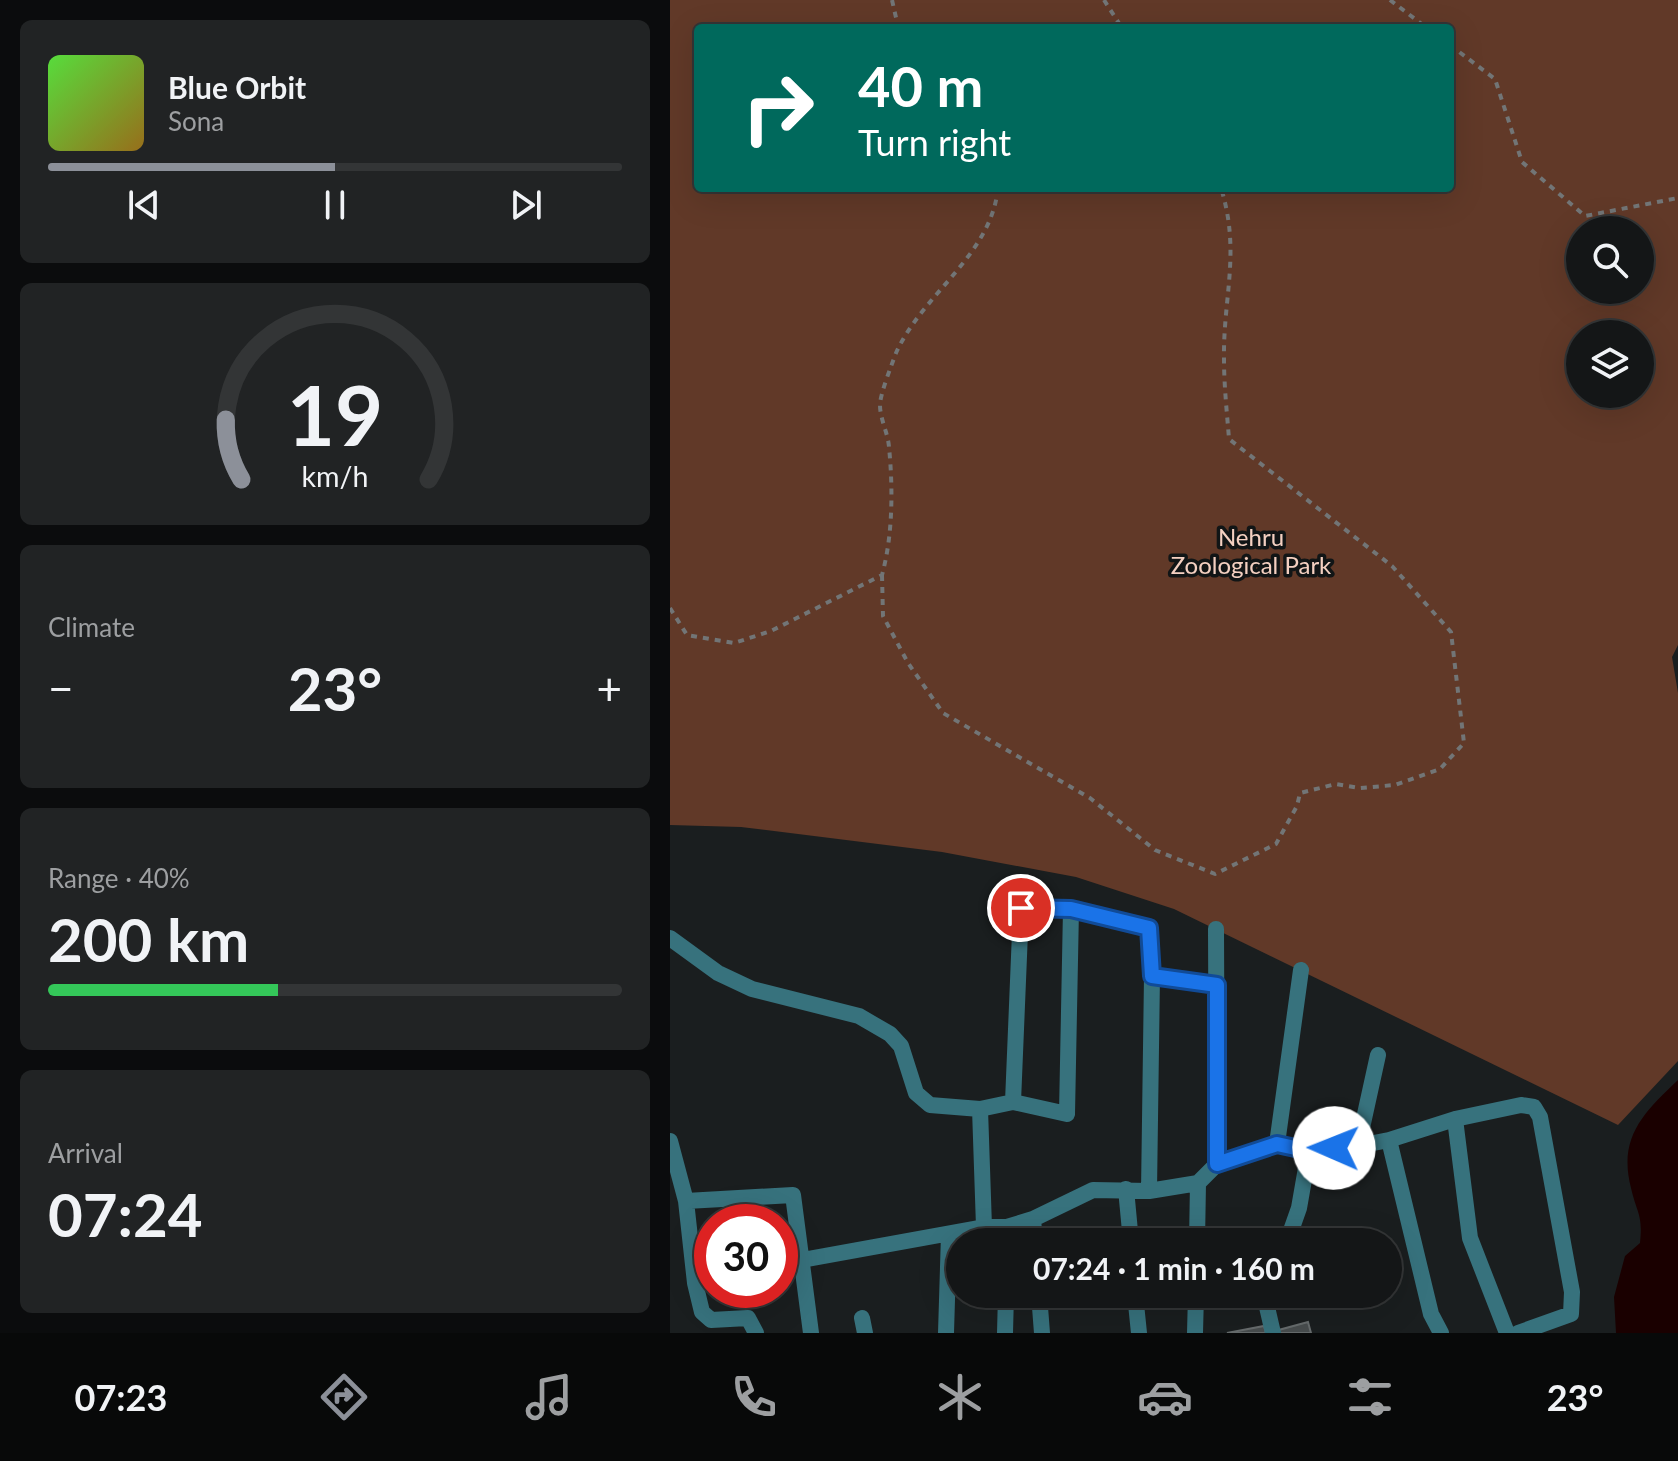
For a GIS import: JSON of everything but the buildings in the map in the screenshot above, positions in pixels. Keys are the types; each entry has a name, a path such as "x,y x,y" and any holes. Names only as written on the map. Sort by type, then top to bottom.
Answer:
{"street":[{"path":"1013,1102 1021,908 1071,909 1149,928 1152,976 1149,1191"},
{"path":"670,938 718,973 752,989 859,1016 890,1034 901,1046 916,1093 930,1105 980,1109 1013,1102 1067,1114 1071,909"},
{"path":"1216,929 1217,1164"},
{"path":"1277,1144 1301,970"},
{"path":"1152,976 1217,985"},
{"path":"1358,1146 1378,1055"},
{"path":"1017,1228 1093,1190 1149,1191 1198,1183 1217,1164 1277,1144 1309,1151 1358,1146 1389,1140 1455,1119 1521,1105 1534,1107 1540,1117 1572,1292 1571,1314 1518,1333"},
{"path":"980,1109 984,1227"},
{"path":"1455,1119 1470,1238 1507,1333"},
{"path":"1389,1140 1431,1314 1441,1333"},
{"path":"670,1141 686,1201 694,1274"},
{"path":"1292,1228 1299,1208 1309,1151"},
{"path":"1197,1228 1198,1183"},
{"path":"1126,1189 1130,1228"},
{"path":"686,1201 793,1195 811,1333"},
{"path":"1033,1219 1034,1228"},
{"path":"979,1228 987,1228"},
{"path":"798,1260 946,1235"},
{"path":"701,1308 711,1320 748,1318 756,1333"},
{"path":"946,1333 947,1308"},
{"path":"1005,1333 1006,1308"},
{"path":"1040,1308 1042,1333"},
{"path":"1136,1308 1139,1333"},
{"path":"1195,1333 1196,1308"},
{"path":"1267,1308 1273,1333"}],"path":[{"path":"892,0 897,24"},
{"path":"1104,0 1119,24"},
{"path":"1390,0 1422,24"},
{"path":"1454,48 1495,79 1522,162 1585,216 1678,198"},
{"path":"998,192 996,205 983,236 897,351 879,404 889,445 890,473 889,549 882,575 883,616 908,663 943,713 1090,798 1155,850 1215,874 1276,844 1297,806 1300,793 1336,784 1360,788 1395,785 1440,769 1464,743 1451,632 1392,566 1229,439 1224,358 1233,255 1222,192"},
{"path":"670,608 687,635 734,643 771,631 882,575"}],"green space":[{"name":"Nehru Zoological Park","path":"670,0 1678,0 1678,645 1672,657 1678,693 1678,1061 1618,1125 1174,909 1076,877 942,852 741,827 670,825"}],"shaded area":[{"path":"1678,1080 1678,1333 1616,1333 1614,1297 1625,1256 1640,1243 1641,1233 1628,1170 1631,1141 1644,1115"}],"route":[{"path":"1021,908 1071,909 1149,928 1152,976 1217,985 1217,1164 1277,1144 1309,1151 1334,1148"}]}
